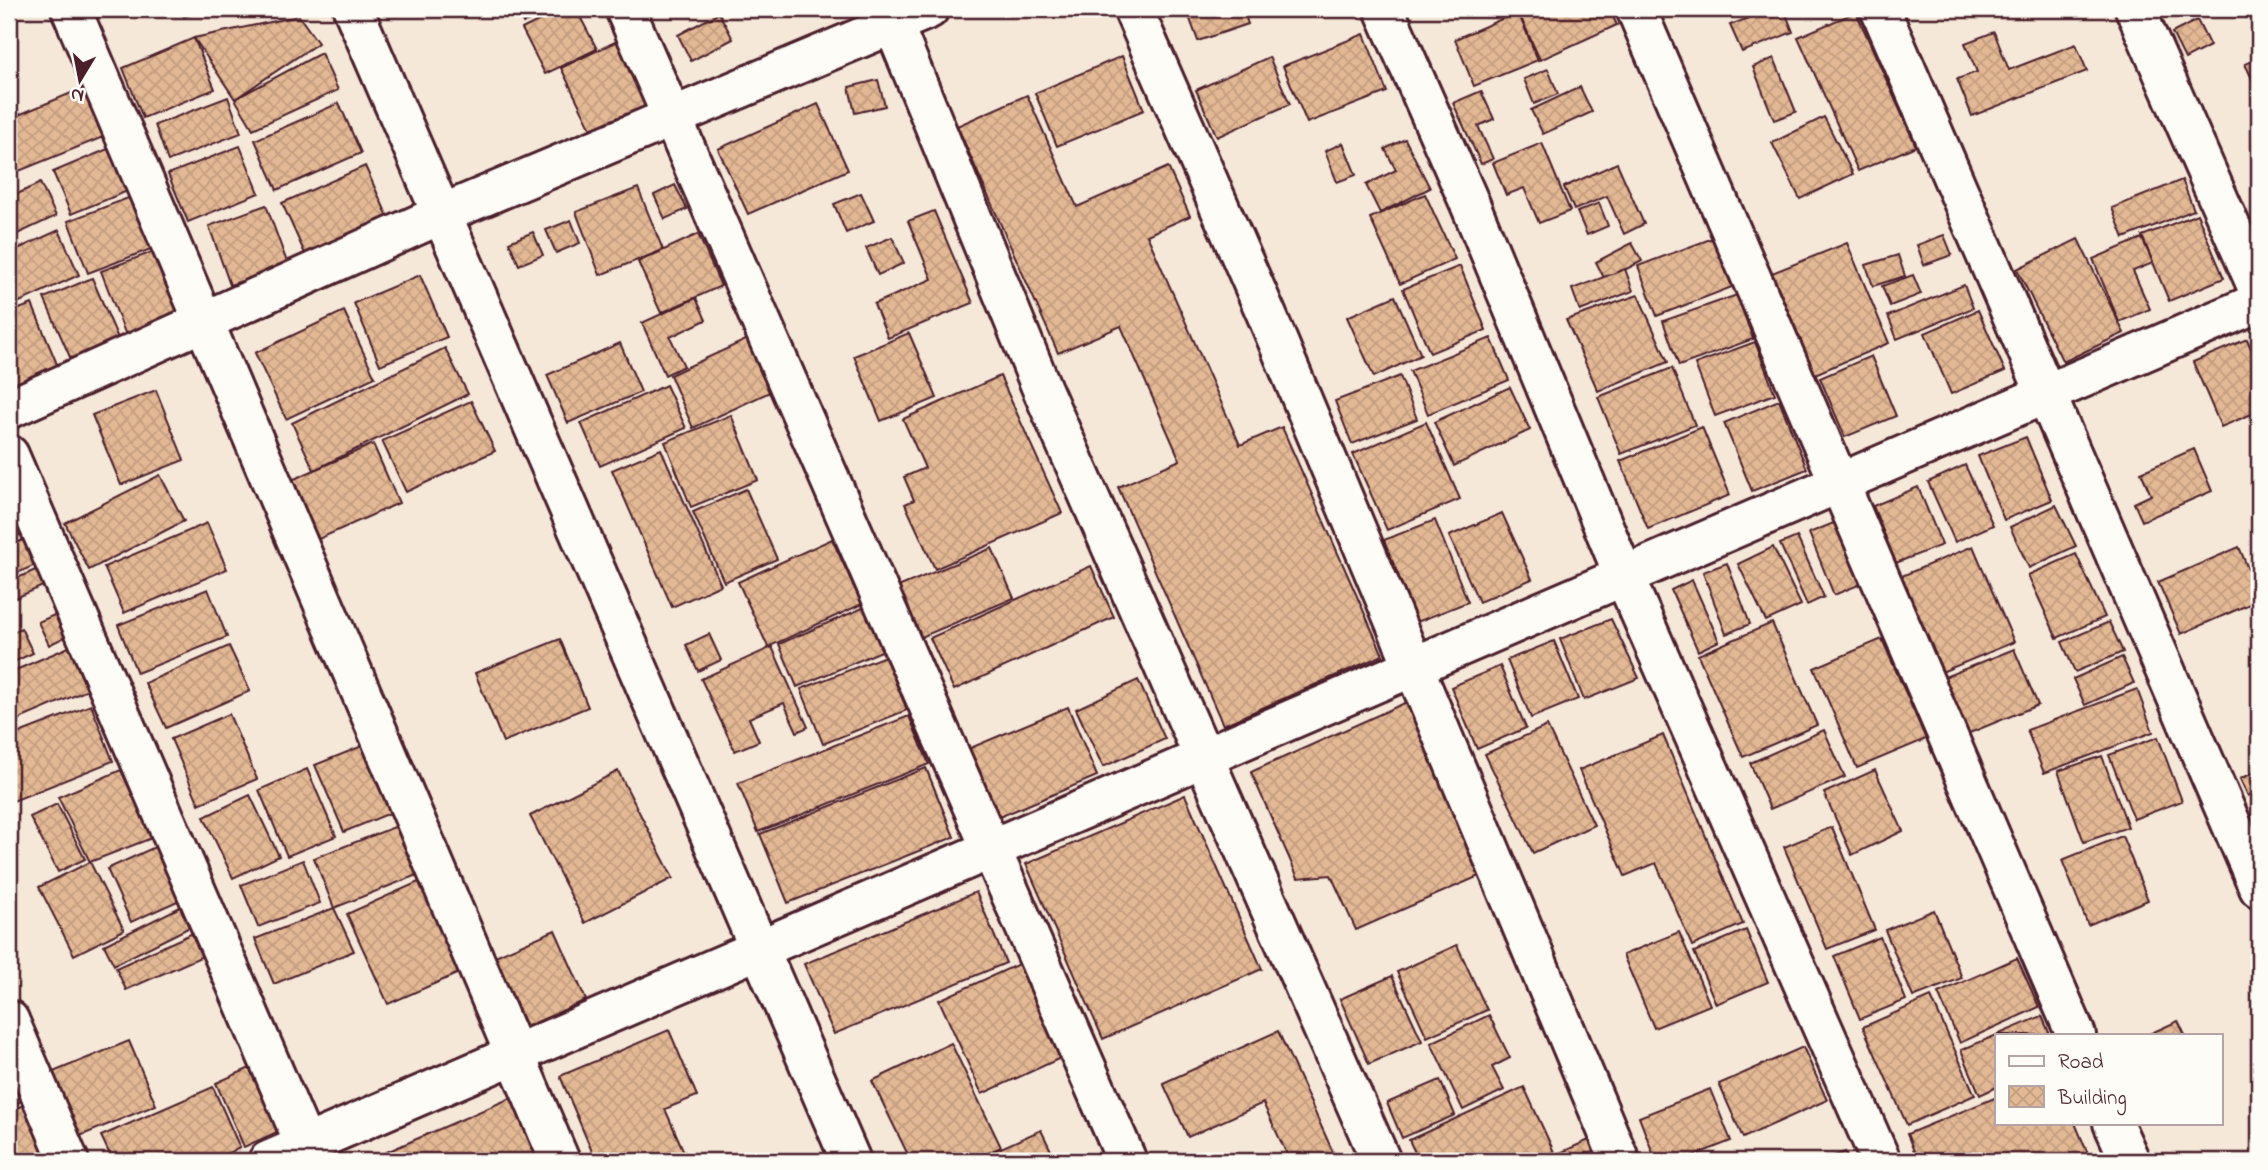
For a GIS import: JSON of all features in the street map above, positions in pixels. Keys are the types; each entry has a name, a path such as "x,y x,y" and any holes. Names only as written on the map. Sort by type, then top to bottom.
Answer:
{"street":[{"path":"71,9 560,1161"},
{"path":"353,9 851,1161"},
{"path":"625,9 1127,1161"},
{"path":"9,409 442,214 673,117 890,16 929,9"},
{"path":"1133,9 1263,306 1620,1161"},
{"path":"1384,9 1470,204 1624,576 1881,1161"},
{"path":"1636,9 2076,1034"},
{"path":"1880,9 2259,888"},
{"path":"2135,9 2259,292"},
{"path":"890,16 1042,389 1381,1161"},
{"path":"268,1161 309,1153 514,1055 2259,302"},
{"path":"9,455 309,1153"},
{"path":"9,1020 69,1161"},
{"path":"2113,1124 2130,1161"}],"building":[{"path":"179,9 206,9 184,17"},
{"path":"516,9 556,9 523,23"},
{"path":"562,9 576,9 597,49 545,74 522,29"},
{"path":"1219,9 1243,9 1248,24 1198,41 1190,19"},
{"path":"1517,9 1609,9 1617,25 1540,60"},
{"path":"1772,9 1784,9 1793,32 1742,52 1730,25"},
{"path":"1518,12 1538,60 1474,86 1455,39"},
{"path":"1856,12 1916,146 1858,171 1798,37"},
{"path":"719,13 733,39 691,61 678,35"},
{"path":"299,16 318,43 235,99 194,38"},
{"path":"2197,20 2210,46 2185,59 2172,33"},
{"path":"1994,32 2009,70 2076,44 2087,71 1972,116 1957,79 1977,72 1965,43"},
{"path":"1364,34 1387,92 1307,123 1283,66"},
{"path":"194,38 215,89 143,118 123,68"},
{"path":"621,39 653,108 595,137 561,68"},
{"path":"321,53 338,90 253,129 235,99"},
{"path":"1122,56 1144,110 1057,146 1035,93"},
{"path":"1269,57 1290,104 1217,137 1196,90"},
{"path":"1774,58 1796,112 1774,120 1753,67"},
{"path":"2259,58 2259,93 2245,64"},
{"path":"1548,69 1558,94 1534,104 1524,79"},
{"path":"878,80 885,106 855,113 849,87"},
{"path":"88,86 108,135 19,171 9,147 9,119"},
{"path":"1580,87 1592,112 1543,134 1531,110"},
{"path":"1481,91 1494,119 1478,126 1493,159 1481,164 1453,103"},
{"path":"1027,95 1077,207 1168,167 1190,216 1147,235 1240,445 1282,427 1383,655 1223,725 1118,487 1180,460 1121,326 1058,353 957,126"},
{"path":"228,97 241,133 168,161 155,125"},
{"path":"339,103 361,153 277,190 255,140"},
{"path":"818,104 848,170 748,214 718,149"},
{"path":"1824,117 1853,174 1800,199 1772,143"},
{"path":"1405,139 1430,188 1380,213 1366,185 1396,170 1385,149"},
{"path":"122,143 140,186 71,214 53,172"},
{"path":"1343,143 1356,175 1337,182 1325,151"},
{"path":"1542,143 1570,211 1539,223 1524,188 1506,195 1493,163"},
{"path":"240,146 259,193 188,222 168,174"},
{"path":"9,161 17,177 9,181"},
{"path":"1617,163 1644,224 1624,234 1607,196 1574,210 1564,187"},
{"path":"365,166 389,219 306,256 282,203"},
{"path":"2182,180 2194,210 2124,238 2112,208"},
{"path":"40,183 56,216 9,238 9,198"},
{"path":"675,185 687,209 665,219 654,195"},
{"path":"638,188 663,250 600,275 576,212"},
{"path":"144,192 164,244 88,273 68,221"},
{"path":"861,193 874,221 846,233 834,204"},
{"path":"1425,194 1455,259 1400,284 1370,218"},
{"path":"1599,203 1608,226 1587,235 1577,212"},
{"path":"266,205 288,265 230,285 209,226"},
{"path":"934,211 973,303 888,338 874,304 932,279 908,221"},
{"path":"2197,214 2224,278 2169,301 2142,236"},
{"path":"571,220 580,243 556,253 546,230"},
{"path":"59,230 79,275 11,306 9,279 15,276 9,262 9,253"},
{"path":"533,232 543,255 519,265 509,242"},
{"path":"698,234 721,286 661,313 638,262"},
{"path":"1944,235 1952,255 1924,265 1917,245"},
{"path":"892,237 904,263 878,275 866,248"},
{"path":"1713,238 1732,287 1657,316 1638,266"},
{"path":"2142,238 2153,263 2133,271 2150,309 2119,322 2093,259"},
{"path":"2078,239 2124,333 2063,362 2017,269"},
{"path":"1632,243 1642,261 1605,280 1596,262"},
{"path":"1847,243 1889,343 1815,374 1772,273"},
{"path":"158,250 184,316 127,338 101,271"},
{"path":"1898,255 1905,276 1873,286 1866,265"},
{"path":"1460,266 1486,330 1430,353 1403,289"},
{"path":"1625,269 1633,291 1580,311 1572,289"},
{"path":"420,275 447,337 380,365 354,303"},
{"path":"1913,275 1921,294 1890,306 1882,286"},
{"path":"92,278 120,343 73,364 44,298"},
{"path":"1964,285 1973,308 1897,339 1888,316"},
{"path":"1638,295 1668,362 1598,391 1566,320"},
{"path":"1737,295 1753,339 1679,366 1663,321"},
{"path":"1395,296 1421,355 1374,377 1347,317"},
{"path":"696,298 706,320 670,337 684,366 665,375 642,323"},
{"path":"32,304 59,369 17,387 9,367 9,313"},
{"path":"1978,310 2005,371 1951,394 1925,333"},
{"path":"344,311 375,377 286,419 255,353"},
{"path":"909,333 937,398 881,421 854,356"},
{"path":"750,338 774,390 693,428 670,375"},
{"path":"1491,338 1509,380 1428,414 1410,371"},
{"path":"2247,339 2259,368 2259,411 2221,427 2193,362"},
{"path":"1755,342 1775,394 1715,416 1695,364"},
{"path":"620,343 641,392 568,423 547,375"},
{"path":"445,348 468,394 314,470 292,423"},
{"path":"1871,356 1896,416 1845,437 1820,378"},
{"path":"1672,368 1695,425 1621,454 1598,397"},
{"path":"1000,376 1062,513 935,569 905,504 914,500 904,477 925,468 903,419"},
{"path":"1400,376 1417,419 1352,444 1335,401"},
{"path":"666,385 686,428 600,466 581,423"},
{"path":"1510,387 1530,430 1454,466 1434,422"},
{"path":"156,390 184,460 121,485 92,415"},
{"path":"1779,400 1807,469 1752,491 1724,423"},
{"path":"471,401 495,451 406,492 382,441"},
{"path":"731,415 758,480 691,507 665,442"},
{"path":"1426,422 1460,499 1387,530 1353,454"},
{"path":"1702,427 1730,495 1648,529 1620,461"},
{"path":"2026,437 2052,500 2004,520 1978,456"},
{"path":"373,444 399,503 312,542 285,483"},
{"path":"661,449 721,585 672,607 612,470"},
{"path":"2194,449 2212,491 2142,521 2134,503 2151,495 2141,472"},
{"path":"1965,465 1993,525 1955,542 1928,482"},
{"path":"9,467 35,528 9,540"},
{"path":"160,475 184,521 89,570 65,523"},
{"path":"1918,487 1942,545 1896,563 1873,506"},
{"path":"746,489 777,559 724,582 693,512"},
{"path":"2056,505 2076,546 2029,568 2010,527"},
{"path":"1502,513 1532,579 1479,602 1449,536"},
{"path":"1435,520 1468,602 1417,622 1384,540"},
{"path":"1836,522 1861,584 1834,595 1809,533"},
{"path":"207,523 227,569 124,613 104,567"},
{"path":"37,534 48,559 9,577 9,546"},
{"path":"1797,537 1824,597 1807,605 1780,544"},
{"path":"832,539 862,604 768,647 738,582"},
{"path":"1973,546 2014,642 1937,674 1897,578"},
{"path":"1773,547 1801,605 1766,621 1738,564"},
{"path":"2239,547 2259,600 2181,634 2158,582"},
{"path":"992,548 1014,598 919,638 898,587"},
{"path":"2076,554 2105,617 2057,638 2028,575"},
{"path":"1727,563 1750,624 1726,634 1703,572"},
{"path":"44,566 52,582 9,601 9,582"},
{"path":"1091,566 1114,617 954,690 930,638"},
{"path":"1692,580 1719,641 1698,651 1671,590"},
{"path":"208,589 227,637 137,673 118,625"},
{"path":"865,607 884,650 797,687 779,644"},
{"path":"59,613 69,635 49,645 38,622"},
{"path":"1611,619 1639,678 1584,700 1560,639"},
{"path":"2109,622 2123,652 2075,672 2062,642"},
{"path":"1772,623 1817,725 1743,757 1698,655"},
{"path":"21,628 33,653 9,664 9,634"},
{"path":"709,634 721,660 698,671 686,645"},
{"path":"560,639 588,707 503,742 475,673"},
{"path":"1882,639 1926,739 1857,768 1814,668"},
{"path":"1554,641 1578,699 1531,718 1507,660"},
{"path":"71,646 90,689 13,722 9,711 9,673"},
{"path":"229,646 250,691 166,728 145,683"},
{"path":"772,647 808,727 797,732 784,703 749,718 759,741 735,751 701,679"},
{"path":"2014,649 2038,705 1960,737 1937,680"},
{"path":"885,656 907,710 823,744 801,689"},
{"path":"2122,657 2134,683 2085,705 2073,679"},
{"path":"1500,666 1526,728 1477,749 1451,687"},
{"path":"1138,680 1165,739 1103,767 1076,709"},
{"path":"2137,689 2153,732 2044,773 2027,730"},
{"path":"1409,701 1486,873 1356,930 1331,875 1298,878 1251,772"},
{"path":"91,705 113,761 13,801 9,792 9,737"},
{"path":"1068,707 1097,776 997,818 968,749"},
{"path":"229,714 257,779 199,804 171,739"},
{"path":"909,716 929,764 758,832 738,783"},
{"path":"1547,726 1594,825 1533,853 1485,754"},
{"path":"1824,730 1845,777 1770,809 1750,763"},
{"path":"1663,735 1743,924 1692,946 1656,863 1625,876 1579,770"},
{"path":"2158,737 2182,801 2134,819 2109,755"},
{"path":"372,742 400,809 344,832 315,765"},
{"path":"2102,756 2128,827 2084,842 2058,771"},
{"path":"926,768 954,837 788,903 760,834"},
{"path":"307,769 336,836 287,856 259,790"},
{"path":"121,770 152,838 90,862 58,797"},
{"path":"1875,770 1903,831 1852,855 1824,793"},
{"path":"2259,770 2259,791 2248,796 2240,779"},
{"path":"618,771 673,878 585,923 530,816"},
{"path":"250,795 279,856 233,878 204,817"},
{"path":"1185,795 1262,969 1103,1039 1026,864"},
{"path":"57,804 85,859 58,872 30,817"},
{"path":"397,826 417,875 334,908 314,858"},
{"path":"1832,827 1875,930 1827,949 1784,847"},
{"path":"2122,836 2148,900 2088,925 2062,860"},
{"path":"157,846 182,899 131,922 107,869"},
{"path":"303,860 320,903 258,927 241,885"},
{"path":"90,862 124,930 74,955 39,887"},
{"path":"425,879 466,970 388,1004 347,914"},
{"path":"976,892 1006,963 834,1034 804,964"},
{"path":"180,907 190,927 114,965 104,945"},
{"path":"334,908 354,951 274,984 255,939"},
{"path":"1934,910 1962,978 1913,997 1885,930"},
{"path":"555,930 586,1000 526,1027 495,956"},
{"path":"1746,930 1768,982 1716,1004 1694,952"},
{"path":"195,932 205,955 126,990 116,968"},
{"path":"1679,932 1710,1005 1654,1028 1623,955"},
{"path":"1880,937 1906,1000 1860,1019 1834,956"},
{"path":"1457,945 1487,1010 1427,1037 1397,972"},
{"path":"2017,958 2039,1007 1960,1043 1938,993"},
{"path":"1023,962 1065,1056 982,1094 939,1000"},
{"path":"1392,976 1422,1041 1369,1064 1340,999"},
{"path":"1931,997 1975,1095 1907,1125 1863,1027"},
{"path":"1489,1015 1510,1058 1492,1067 1504,1090 1463,1110 1431,1043"},
{"path":"2042,1016 2050,1034 1999,1034"},
{"path":"2178,1021 2184,1034 2149,1034"},
{"path":"669,1030 697,1096 665,1109 688,1161 596,1161 560,1076"},
{"path":"1278,1031 1337,1161 1290,1161 1263,1103 1188,1137 1163,1083"},
{"path":"1995,1036 1995,1088 1980,1095 1961,1050"},
{"path":"129,1041 156,1105 80,1136 53,1072"},
{"path":"9,1042 35,1096 9,1106"},
{"path":"951,1043 1001,1147 970,1161 911,1161 872,1081"},
{"path":"1803,1047 1827,1100 1743,1138 1719,1084"},
{"path":"259,1064 288,1127 244,1147 216,1083"},
{"path":"1440,1080 1455,1115 1402,1138 1387,1103"},
{"path":"213,1087 240,1148 210,1161 113,1161 101,1136"},
{"path":"1524,1087 1554,1152 1533,1161 1419,1161 1409,1140"},
{"path":"1710,1089 1731,1141 1680,1161 1656,1161 1639,1117"},
{"path":"513,1097 540,1161 366,1161"},
{"path":"1995,1098 1995,1124 2075,1124 2091,1161 1918,1161 1907,1134"},
{"path":"36,1100 56,1146 22,1161 9,1161 9,1111"},
{"path":"1041,1130 1056,1161 972,1161"},
{"path":"1591,1139 1602,1161 1542,1161"},
{"path":"1845,1152 1849,1161 1821,1161"}]}
